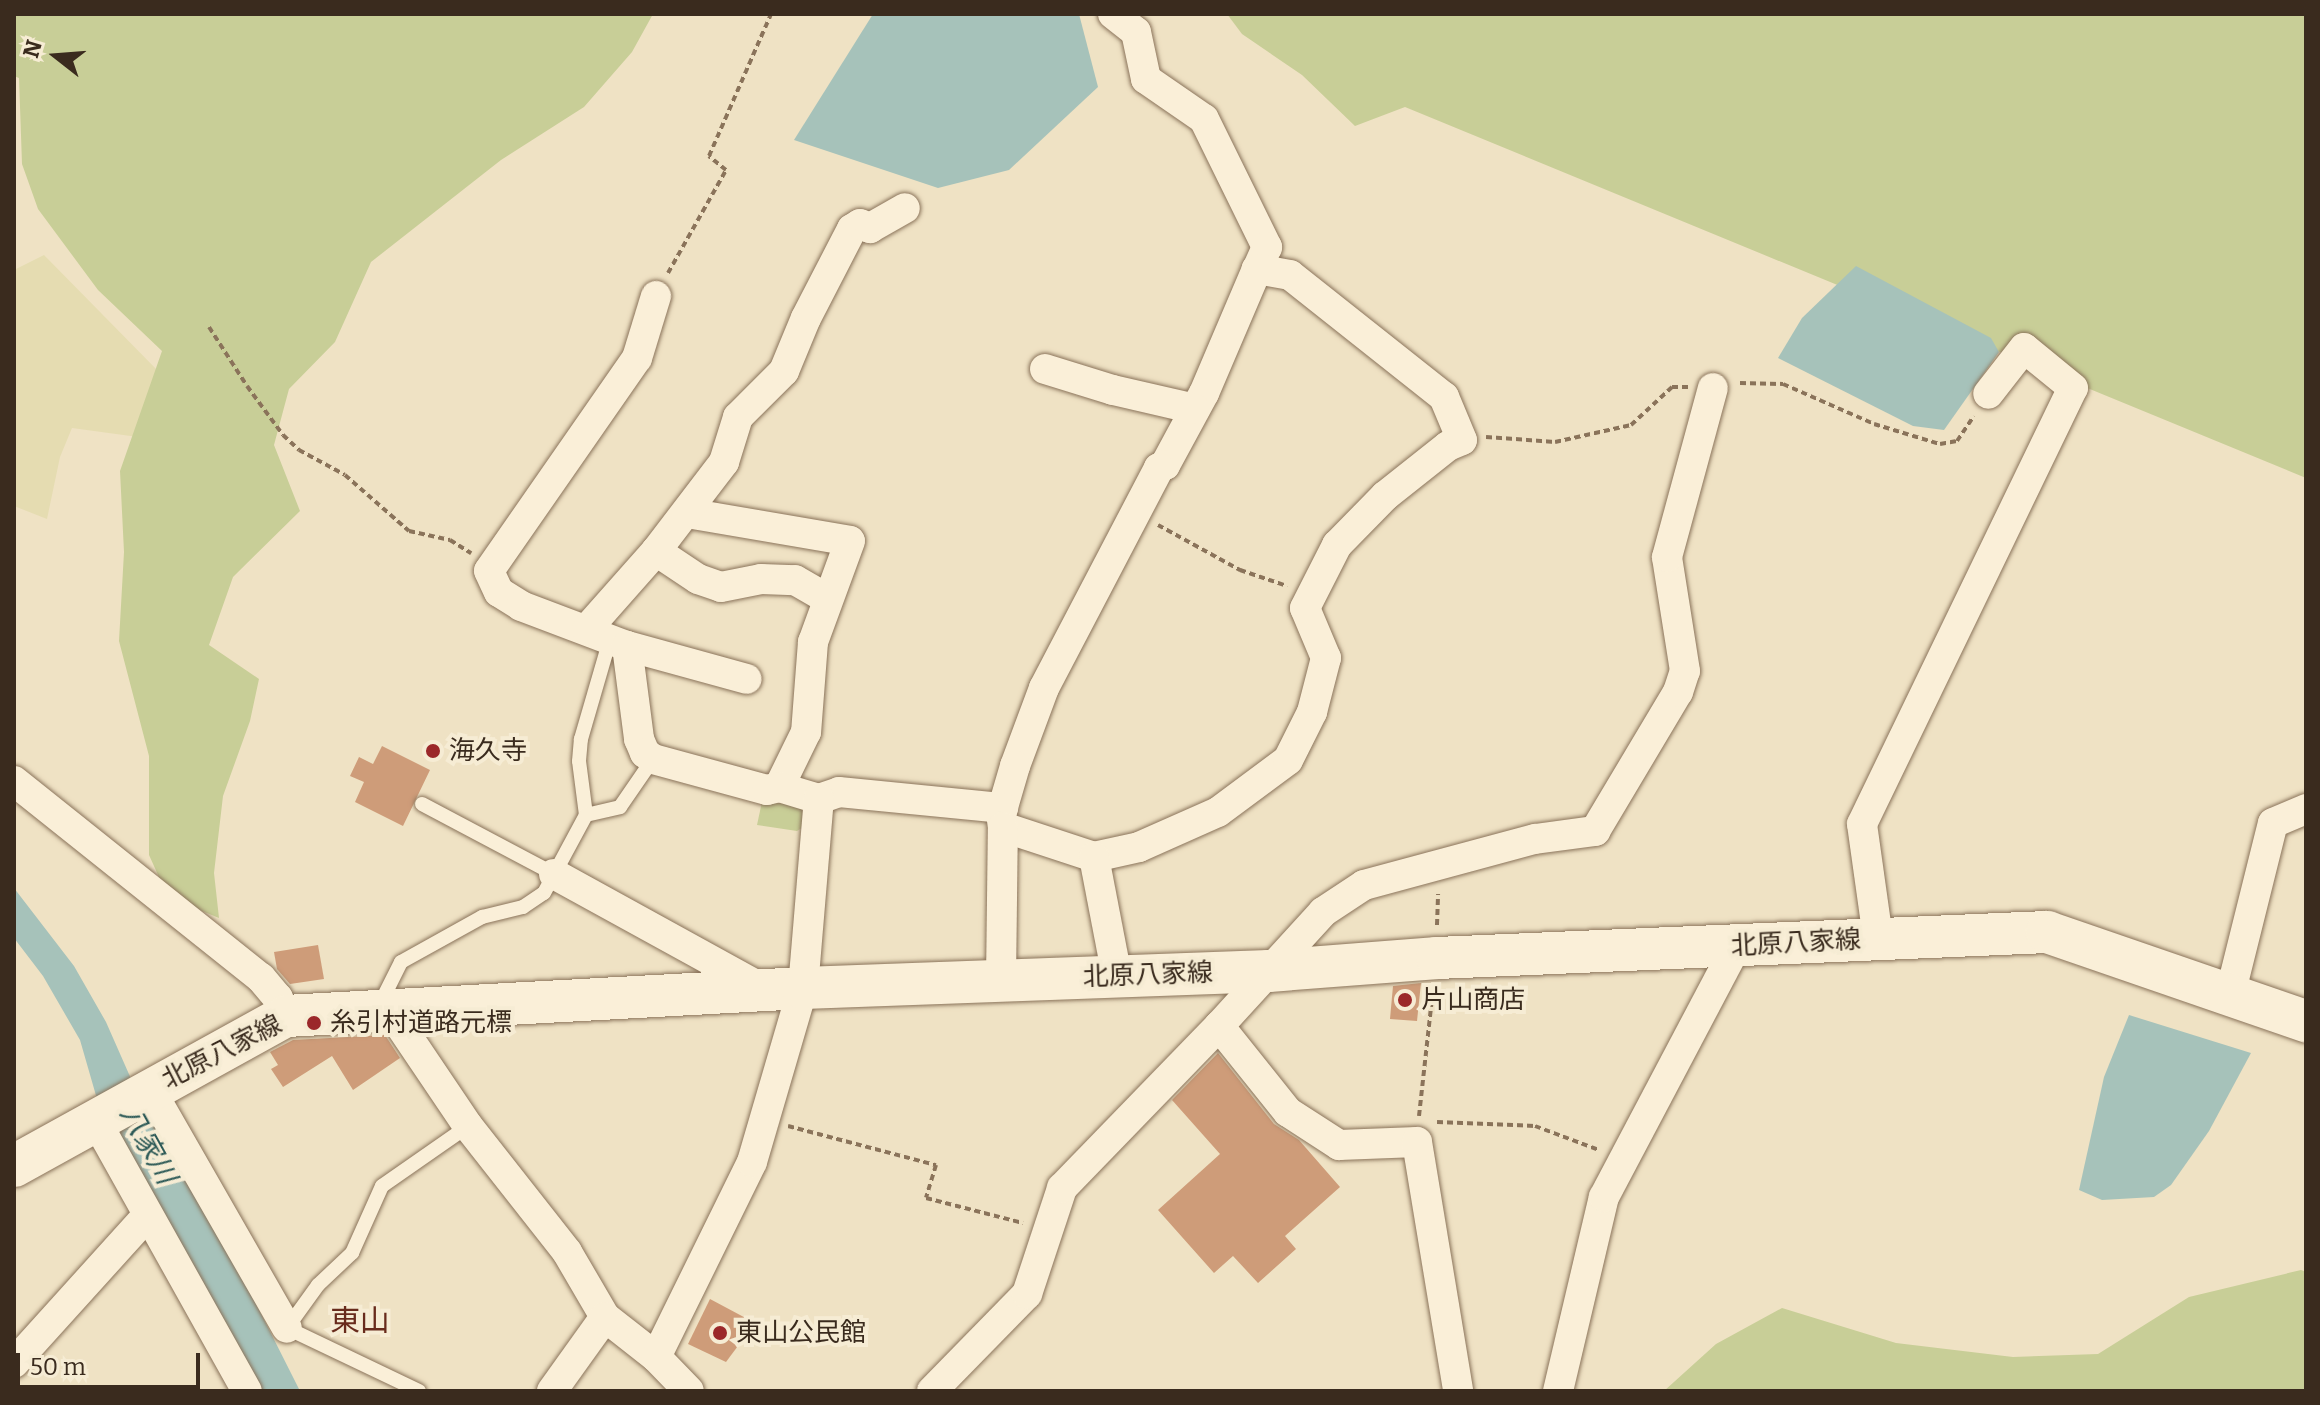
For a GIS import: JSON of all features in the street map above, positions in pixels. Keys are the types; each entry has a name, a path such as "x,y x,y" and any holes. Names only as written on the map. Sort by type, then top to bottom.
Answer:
{"main road":[{"name":"北原八家線","path":"14,1166 286,1016 784,989 1269,971 1437,958 2047,932 2306,1021"}],"street":[{"path":"1001,981 1003,818 1044,688 1135,513 1195,409 1267,247 1204,119 1146,79 1136,32 1113,14"},
{"path":"905,208 870,228 860,224 852,229 806,318 784,371 738,417 724,462 656,551 608,638 639,739 645,753 653,759 767,790 779,787 819,799 839,792 1003,818 1094,857 1139,847 1218,812 1288,760 1312,712 1326,658 1305,608 1337,545 1385,496 1448,446 1462,440 1444,397 1290,275 1257,269"},
{"path":"656,296 637,358 489,571 499,592 521,606 608,638 747,679"},
{"path":"1878,938 1862,824 2073,388 2024,348 1988,394"},
{"path":"1045,369 1113,390 1195,409"},
{"path":"932,1391 1027,1294 1062,1188 1219,1026 1323,912 1364,885 1535,839 1595,831 1678,692 1685,671 1667,557 1713,388"},
{"path":"687,513 850,541 813,642 806,732 779,787"},
{"path":"656,551 698,579 721,587 761,579 795,580 828,599"},
{"path":"14,781 261,978 278,998 286,1016"},
{"path":"656,1357 752,1162 764,1120 784,989 819,799"},
{"path":"2230,995 2273,823 2306,809"},
{"path":"1094,857 1117,977"},
{"path":"554,874 784,989"},
{"path":"1558,1391 1604,1197 1736,947"},
{"path":"383,1012 567,1252 605,1317 656,1357 689,1391"},
{"path":"1219,1026 1288,1112 1339,1145 1418,1132 1458,1391"},
{"path":"150,1089 287,1328"},
{"path":"96,1121 247,1391"},
{"path":"18,1349 147,1216"},
{"path":"552,1391 605,1317"}],"lane":[{"path":"383,1012 401,962 482,917 523,907 544,893 586,815 579,761 581,739 608,638"},
{"path":"586,815 620,807 653,759"},
{"path":"422,804 554,874"},
{"path":"419,1391 287,1328 318,1285 352,1253 382,1186 468,1126"}],"path":[{"path":"656,296 726,170 709,156 771,14"},
{"path":"209,327 256,398 299,450 345,475 409,531 464,546 489,571"},
{"path":"1135,513 1240,570 1312,594"},
{"path":"1438,865 1437,958 1418,1132 1535,1126 1624,1159"},
{"path":"764,1120 936,1165 926,1198 1048,1230"}],"shaded area":[{"path":"44,255 160,373 138,437 72,428 60,457 47,519 14,506 14,270"}],"green space":[{"path":"14,14 653,14 632,52 584,107 501,160 371,262 335,342 289,389 274,445 300,511 233,577 209,645 259,679 250,721 223,796 214,873 219,918 168,897 149,855 149,756 119,641 124,552 120,471 162,351 98,290 38,209 22,164 19,78 14,76"},
{"path":"1227,14 2306,14 2306,478 1405,107 1355,126 1302,75 1242,34"},
{"path":"763,797 805,800 811,822 797,831 757,825"},
{"path":"2301,1270 2306,1272 2306,1391 1664,1391 1716,1344 1782,1308 1896,1343 2013,1357 2098,1354 2189,1297"}],"water":[{"path":"873,14 1079,14 1098,87 1009,170 938,188 794,140"},
{"path":"1856,266 1991,338 1999,352 1944,430 1913,426 1778,358 1802,318"},
{"name":"八家川","path":"14,888 74,966 106,1022 143,1106 240,1272 300,1391 261,1391 97,1099 80,1040 43,976 14,938"},
{"path":"2129,1015 2251,1053 2209,1131 2171,1185 2154,1197 2102,1200 2079,1190 2104,1077"}],"building":[{"path":"382,746 430,770 403,826 355,802 364,782 350,776 359,757 373,764"},
{"path":"318,945 324,979 290,984 277,969 274,952"},
{"name":"片山商店","path":"1421,983 1417,1021 1390,1019 1393,986"},
{"path":"385,1035 400,1058 353,1090 332,1056 283,1087 271,1069 278,1065 270,1052 293,1040"},
{"path":"1218,1053 1274,1124 1299,1140 1340,1187 1285,1236 1296,1249 1258,1283 1233,1256 1214,1273 1158,1210 1220,1154 1172,1100"},
{"name":"東山公民館","path":"710,1299 755,1323 726,1362 688,1344"}],"place":[{"name":"海久寺","path":"433,751"},
{"name":"片山商店","path":"1405,1000"},
{"name":"糸引村道路元標","path":"314,1023"},
{"name":"東山公民館","path":"720,1333"}],"district":[{"name":"東山","path":"360,1321"}]}
